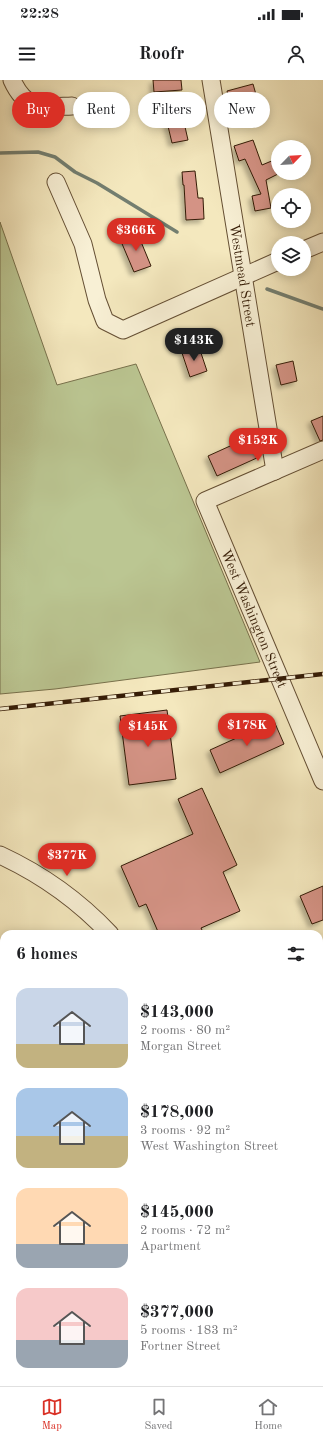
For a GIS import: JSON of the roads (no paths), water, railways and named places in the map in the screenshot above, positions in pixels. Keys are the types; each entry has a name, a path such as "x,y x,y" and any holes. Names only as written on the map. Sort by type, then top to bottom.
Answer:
{"street":[{"path":"12,80 23,98 32,104 40,107 72,106"},
{"name":"Westmead Street","path":"211,80 275,471"},
{"path":"56,182 83,244 97,300 105,321 123,330 271,264"},
{"path":"311,247 323,242"},
{"path":"275,471 323,450"},
{"name":"West Washington Street","path":"275,471 205,501 323,781"},
{"path":"0,856 23,866 49,882 87,912 106,930"}],"waterway":[{"path":"0,153 38,152 55,157 75,172 97,183 177,232"},
{"path":"267,289 323,309"}],"railway":[{"path":"0,709 323,674"}]}
